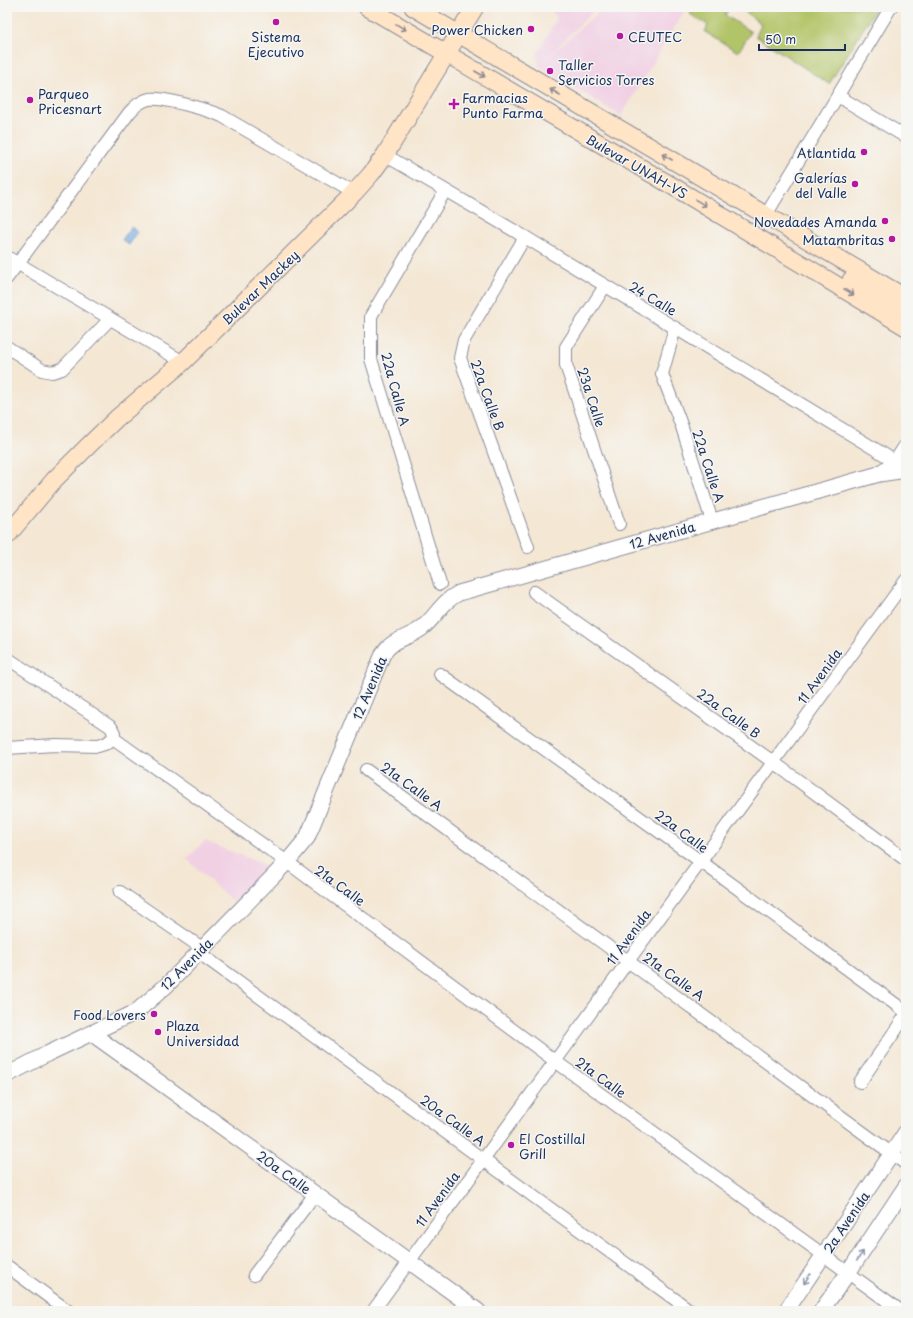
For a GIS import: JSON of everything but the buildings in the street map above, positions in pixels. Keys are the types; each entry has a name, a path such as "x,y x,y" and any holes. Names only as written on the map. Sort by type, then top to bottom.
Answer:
{"main road":[{"name":"Bulevar UNAH-VS","path":"367,7 796,260 906,327"},
{"name":"Bulevar UNAH-VS","path":"413,7 906,298"},
{"name":"Bulevar Mackey","path":"7,536 54,480 116,418 183,362 354,193 385,156 475,7"},
{"path":"796,260 824,264 893,304 900,306 906,305"}],"street":[{"path":"766,215 891,7"},
{"path":"838,96 906,137"},
{"path":"7,278 128,113 142,101 149,99 158,99 188,105 222,116 354,193"},
{"name":"24 Calle","path":"385,156 605,286 903,466"},
{"name":"22a Calle A","path":"440,584 371,359 372,316 446,191"},
{"name":"22a Calle B","path":"524,238 464,340 460,358 528,547"},
{"path":"7,257 183,362"},
{"name":"23a Calle","path":"605,286 566,347 566,365 619,524"},
{"path":"7,347 42,370 52,372 62,369 110,319"},
{"name":"22a Calle A","path":"675,328 662,374 682,428 712,521"},
{"path":"903,466 906,447"},
{"name":"12 Avenida","path":"7,1075 47,1054 136,1012 167,985 287,862 307,838 383,654 392,643 408,637 424,627 450,598 459,594 903,466"},
{"name":"11 Avenida","path":"373,1311 906,580"},
{"name":"22a Calle B","path":"534,592 773,762 906,860"},
{"path":"7,658 111,727 114,733 113,738 107,743 98,746 55,745 7,748"},
{"name":"22a Calle","path":"440,674 701,862 906,1014"},
{"name":"21a Calle","path":"113,738 287,862 555,1061 901,1311"},
{"name":"21a Calle A","path":"366,770 906,1164"},
{"name":"20a Calle A","path":"120,892 483,1160 691,1311"},
{"path":"860,1082 906,1014"},
{"name":"20a Calle","path":"91,1033 478,1311"},
{"name":"2a Avenida","path":"786,1311 906,1132"},
{"path":"821,1311 906,1186"},
{"path":"254,1275 315,1194"},
{"path":"7,1266 68,1311"}],"shaded area":[{"name":"CEUTEC","path":"549,7 687,7 621,116 539,66 537,54 557,18","holes":["602,9 547,58 593,11"]},
{"path":"205,841 267,866 233,902 187,859"}],"green space":[{"path":"694,7 730,7 725,15 751,32 738,52 705,32 708,25 690,14"},
{"path":"739,7 877,7 829,84 756,36 761,24"}],"water":[{"path":"131,227 138,232 129,245 122,240"}],"place":[{"name":"Sistema Ejecutivo","path":"276,22"},
{"name":"Power Chicken","path":"531,29"},
{"name":"CEUTEC","path":"620,36"},
{"name":"Taller Servicios Torres","path":"550,71"},
{"name":"Parqueo Pricesnart","path":"30,100"},
{"name":"Farmacias Punto Farma","path":"454,104"},
{"name":"Atlantida","path":"864,152"},
{"name":"Galerías del Valle","path":"855,184"},
{"name":"Novedades Amanda","path":"885,221"},
{"name":"Matambritas","path":"892,239"},
{"name":"Food Lovers","path":"154,1014"},
{"name":"Plaza Universidad","path":"158,1032"},
{"name":"El Costillal Grill","path":"511,1145"}]}
